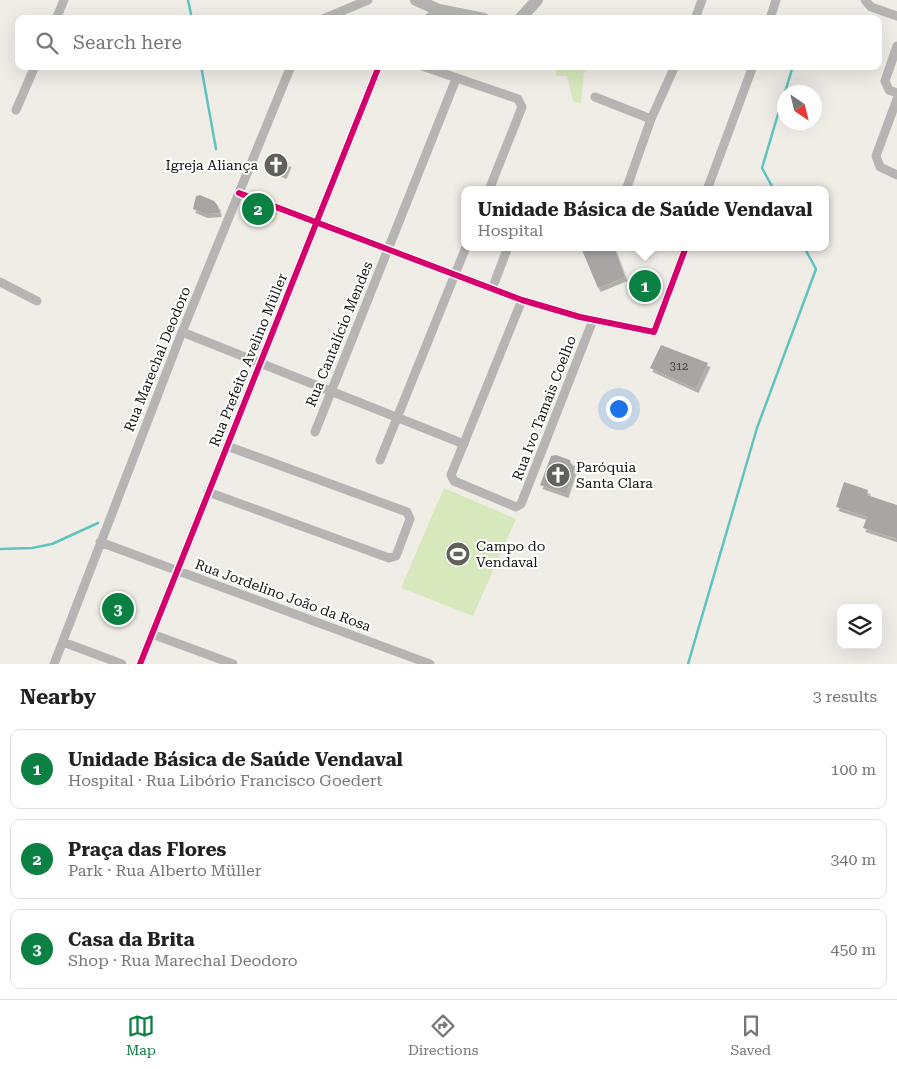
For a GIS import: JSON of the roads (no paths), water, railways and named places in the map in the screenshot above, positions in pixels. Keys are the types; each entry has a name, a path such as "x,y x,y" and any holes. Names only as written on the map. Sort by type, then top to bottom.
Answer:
{"main road":[{"path":"416,0 438,10 464,15"},
{"path":"523,15 536,0"}],"street":[{"path":"58,15 64,0"},
{"path":"332,15 368,0"},
{"path":"696,15 702,0"},
{"path":"771,15 776,0"},
{"path":"868,4 897,16"},
{"path":"432,15 438,10"},
{"path":"893,91 885,80 897,46"},
{"path":"16,110 33,70"},
{"name":"Rua Marechal Deodoro","path":"54,664 182,332 289,70"},
{"name":"Rua Prefeito Avelino Müller","path":"140,664 377,70"},
{"path":"432,70 456,80 518,99 521,102 522,107 491,186"},
{"path":"627,186 651,119 673,70"},
{"path":"709,186 752,70"},
{"name":"Rua Cantalício Mendes","path":"315,432 456,80"},
{"path":"595,97 651,119"},
{"path":"897,99 876,156 880,167 897,175"},
{"path":"240,193 522,300 593,320 654,332 684,251"},
{"path":"380,460 464,251"},
{"path":"492,289 506,251"},
{"path":"0,282 37,301"},
{"path":"182,332 398,416 464,444 522,300"},
{"name":"Rua Ivo Tamais Coelho","path":"464,444 451,475 452,479 516,507 519,506 593,320"},
{"path":"208,492 393,558 396,556 410,518 407,512 227,446"},
{"name":"Rua Jordelino João da Rosa","path":"100,542 430,664"},
{"path":"152,634 233,664"},
{"path":"63,642 122,664"}],"waterway":[{"path":"188,0 191,15"},
{"path":"202,70 216,149"},
{"path":"787,85 792,70"},
{"path":"772,186 762,168 777,118"},
{"path":"688,664 757,428 816,269 806,251"},
{"path":"0,549 32,548 52,544 98,523"}],"place":[{"name":"Igreja Aliança","path":"276,165"},
{"name":"Praça das Flores","path":"258,209"},
{"name":"Unidade Básica de Saúde Vendaval","path":"645,286"},
{"name":"Paróquia Santa Clara","path":"558,475"},
{"name":"Campo do Vendaval","path":"458,554"},
{"name":"Casa da Brita","path":"118,609"}]}
